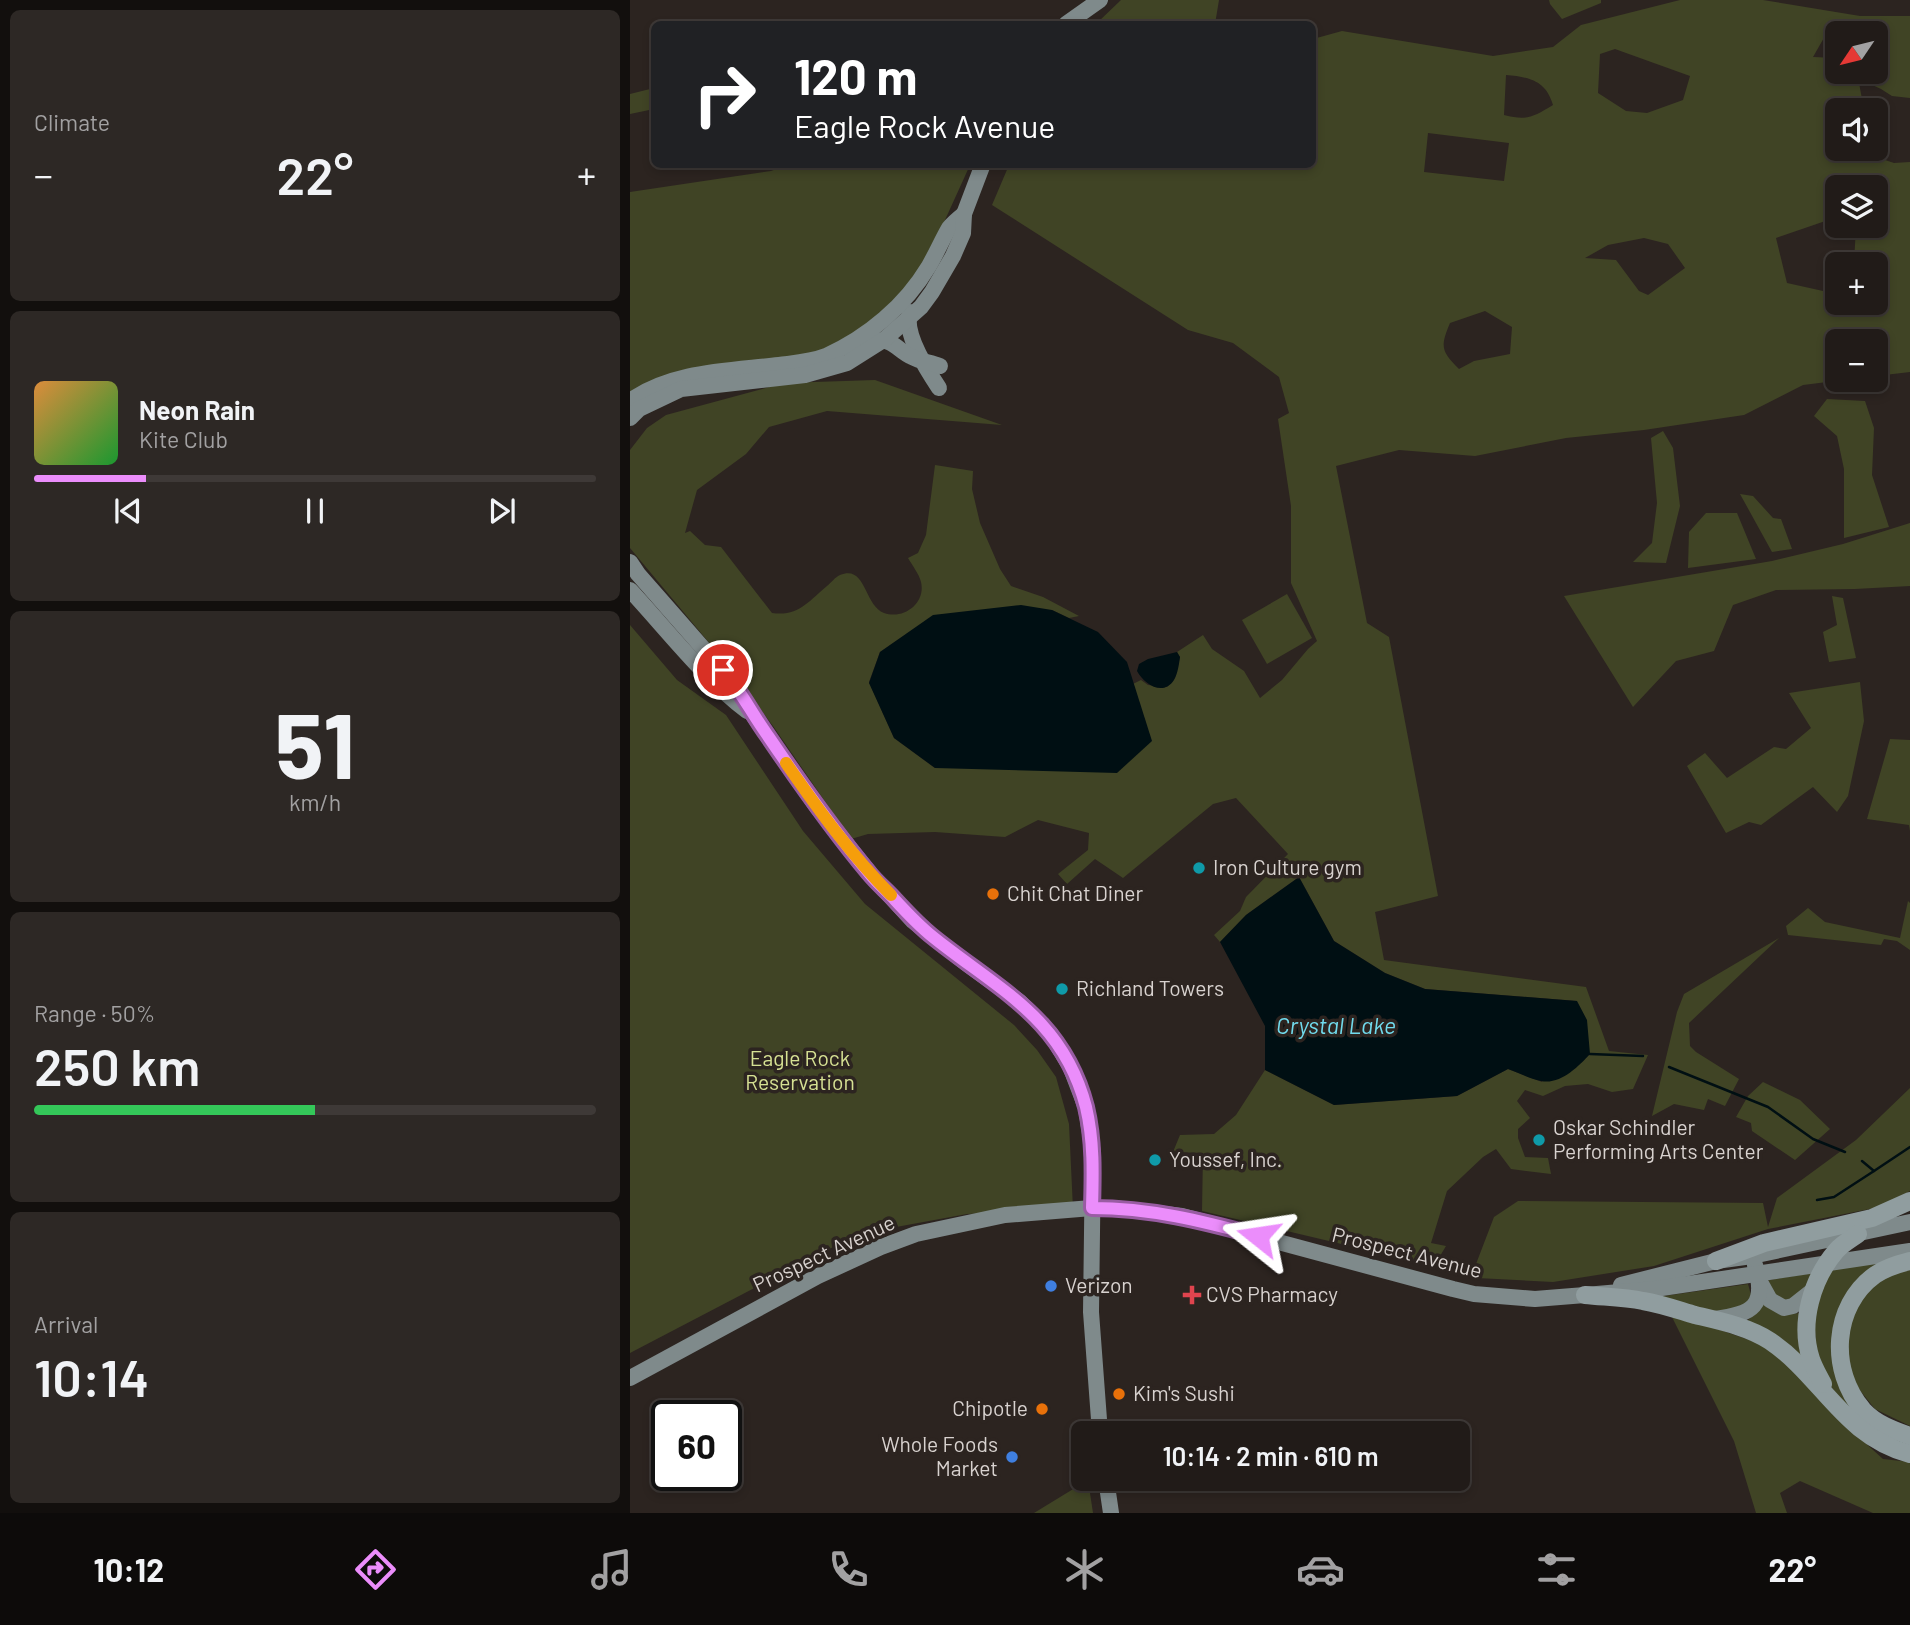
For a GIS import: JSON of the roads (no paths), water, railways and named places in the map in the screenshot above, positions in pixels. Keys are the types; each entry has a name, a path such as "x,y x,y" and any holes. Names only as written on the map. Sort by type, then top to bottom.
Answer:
{"highway":[{"path":"1716,1261 1764,1243 1872,1218 1910,1202"},
{"path":"1838,1409 1811,1359 1807,1338 1808,1310 1812,1291 1826,1264 1837,1250 1858,1234"},
{"path":"1910,1261 1876,1275 1855,1296 1842,1325 1840,1356 1847,1385 1863,1409 1877,1421 1910,1436"},
{"path":"1585,1295 1644,1301 1714,1319 1758,1334 1788,1356 1857,1427 1878,1443 1910,1454"}],"main road":[{"path":"1070,21 1100,0"},
{"path":"630,418 639,409 681,389 805,375 847,363 885,339 908,320 932,292 953,256 963,233 964,214 981,168"},
{"path":"630,401 660,384 681,378 801,362 831,353 872,328 896,309 925,273 950,227 964,214"},
{"path":"939,388 923,360 908,327 908,320 913,303 946,251 948,232"},
{"path":"831,353 848,352 885,339 913,358 940,366"},
{"path":"630,562 737,687 753,715 817,807 872,876 913,921 1020,1002 1058,1045 1079,1085 1089,1120 1093,1153 1091,1312 1099,1421"},
{"path":"630,590 693,662 753,715"},
{"path":"654,617 663,600"},
{"path":"654,617 663,616 695,649 709,654"},
{"name":"Prospect Avenue","path":"630,1378 818,1276 898,1240 990,1218 1092,1208 1149,1211 1182,1216 1474,1294 1535,1299 1655,1289 1910,1251"},
{"name":"Prospect Avenue","path":"1585,1295 1716,1261 1752,1256 1910,1222"},
{"path":"1752,1256 1764,1293 1777,1306 1793,1306 1812,1291"},
{"path":"1714,1319 1743,1314 1755,1304 1759,1296 1757,1273"},
{"path":"1108,1491 1111,1513"}],"water":[{"path":"1021,605 1052,610 1098,632 1127,662 1152,741 1117,773 935,768 894,738 869,683 880,652 933,615"},
{"path":"1177,652 1180,657 1174,680 1165,688 1149,684 1137,671 1139,664 1148,659"},
{"name":"Crystal Lake","path":"1299,877 1334,941 1385,973 1425,989 1577,1001 1587,1020 1590,1054 1562,1078 1548,1082 1508,1069 1457,1096 1334,1105 1265,1070 1265,1026 1220,942 1246,915"}],"waterway":[{"path":"1590,1054 1643,1056"},
{"path":"1669,1067 1768,1107 1813,1139 1845,1152"},
{"path":"1862,1161 1874,1171 1910,1147"},
{"path":"1817,1200 1834,1197 1874,1171"}],"place":[{"name":"Iron Culture gym","path":"1199,868"},
{"name":"Chit Chat Diner","path":"993,894"},
{"name":"Richland Towers","path":"1062,989"},
{"name":"Oskar Schindler Performing Arts Center","path":"1539,1140"},
{"name":"Youssef, Inc.","path":"1155,1160"},
{"name":"Verizon","path":"1051,1286"},
{"name":"CVS Pharmacy","path":"1192,1295"},
{"name":"Kim's Sushi","path":"1119,1394"},
{"name":"Chipotle","path":"1042,1409"},
{"name":"Whole Foods Market","path":"1012,1457"}],"park label":[{"name":"Eagle Rock Reservation","path":"800,1071"}]}
